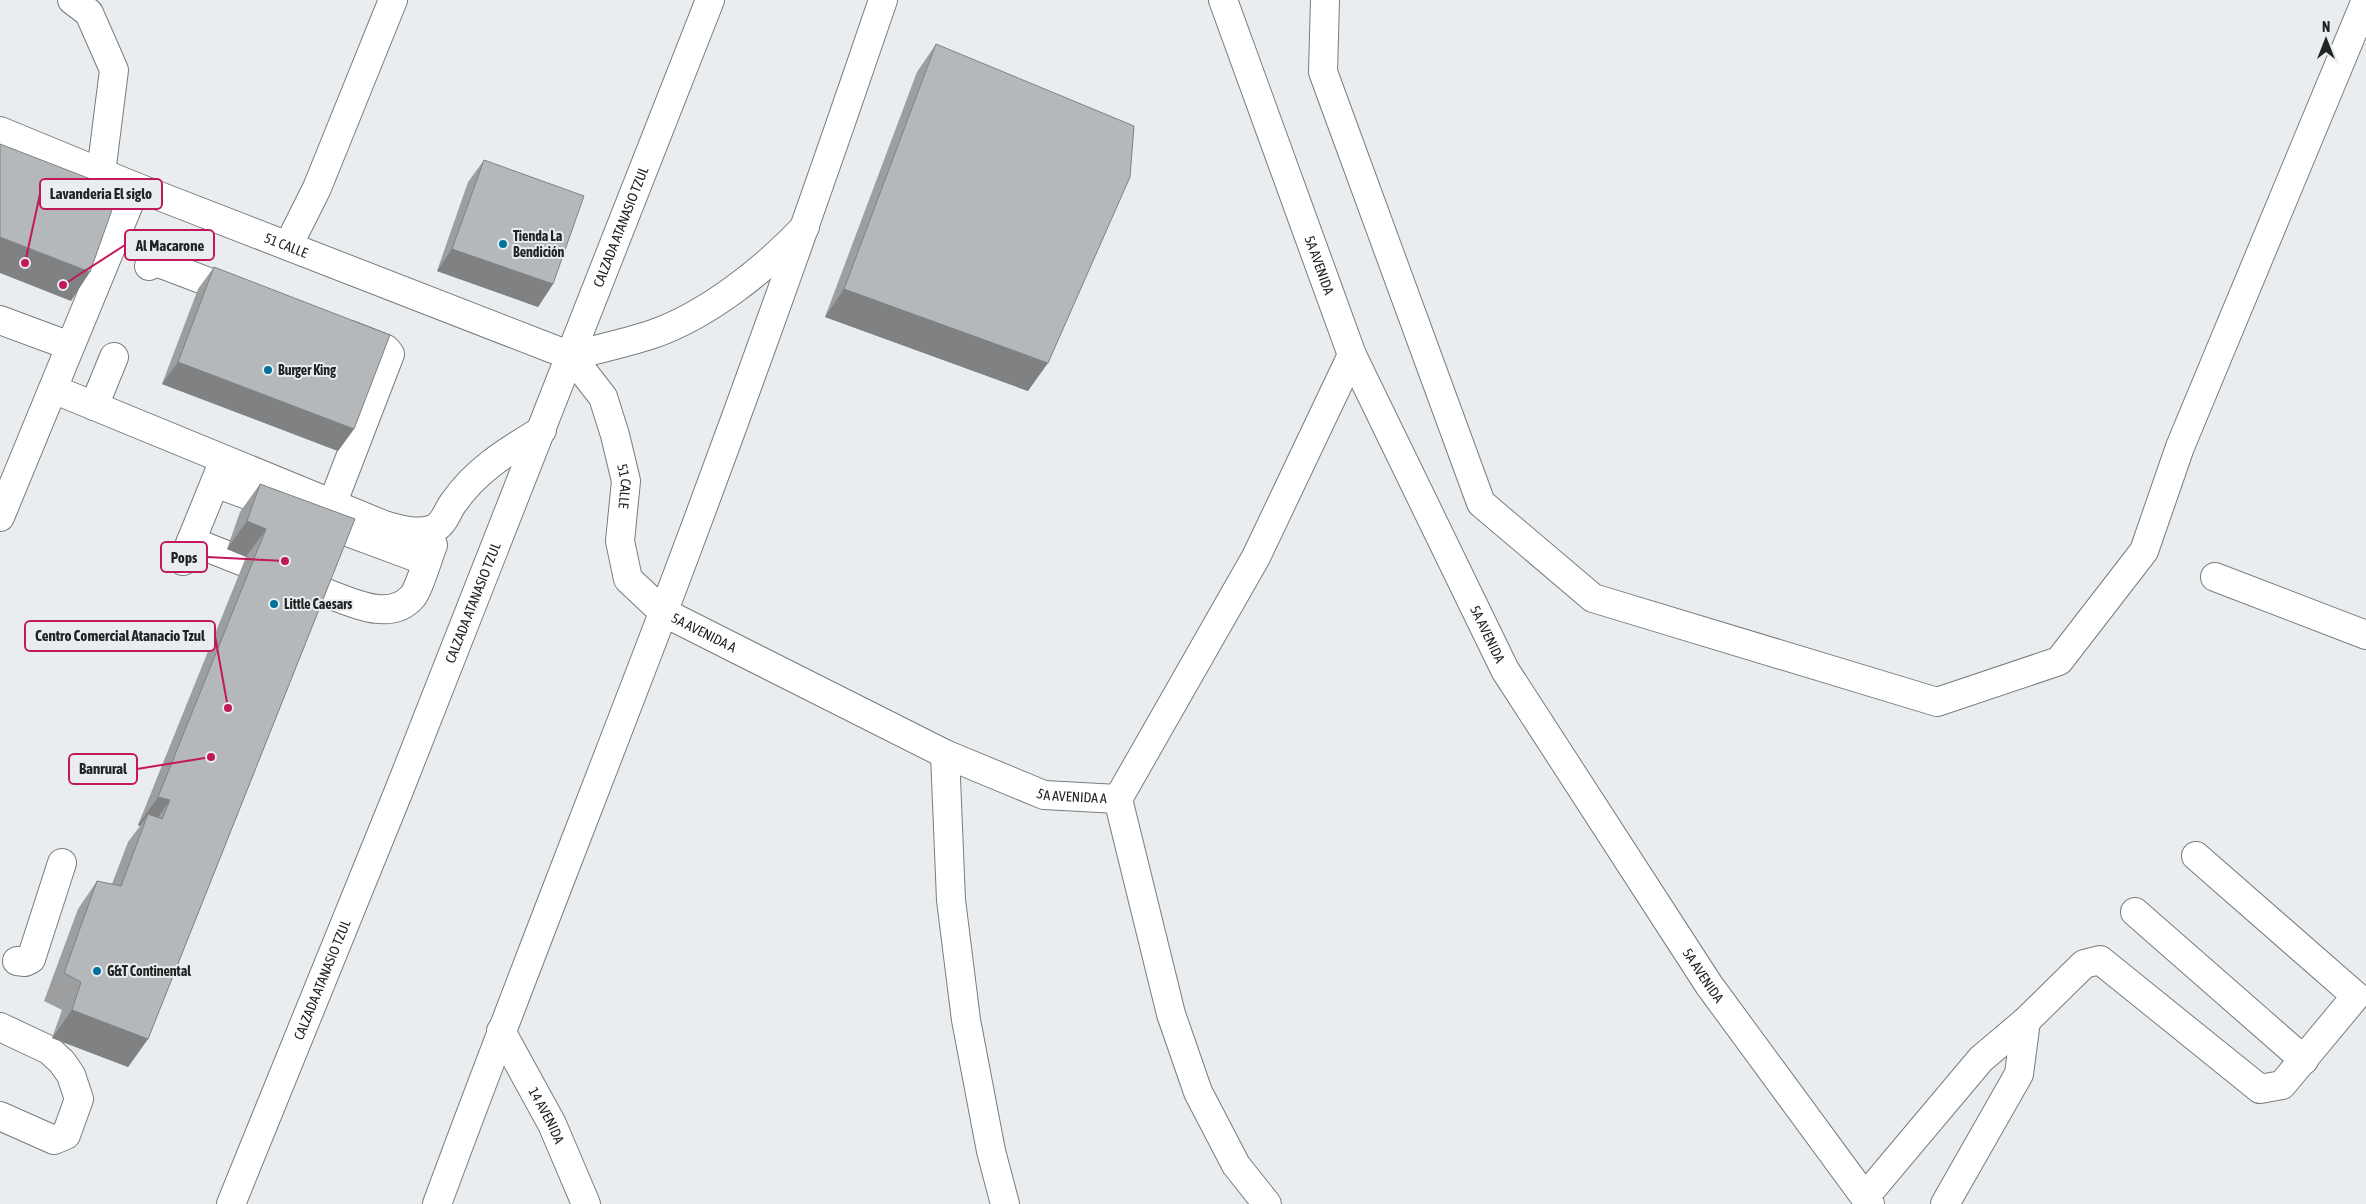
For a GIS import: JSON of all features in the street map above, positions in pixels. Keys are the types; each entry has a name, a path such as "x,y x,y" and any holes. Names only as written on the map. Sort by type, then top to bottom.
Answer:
{"street":[{"path":"72,0 89,13 114,70 101,173"},
{"path":"288,246 318,188 393,0"},
{"name":"CALZADA ATANASIO TZUL","path":"231,1204 396,797 710,0"},
{"path":"437,1204 501,1031 663,612 805,227 883,0"},
{"name":"5A AVENIDA","path":"1223,0 1352,355 1504,670 1709,985 1867,1201"},
{"path":"1325,0 1323,72 1481,503 1593,598 1937,702 2059,661 2144,551 2180,447 2366,0"},
{"name":"51 CALLE","path":"0,131 136,187 571,356 603,397 615,435 626,481 620,542 628,579 663,612"},
{"path":"0,517 136,187"},
{"path":"571,356 654,334 711,305 775,258 805,227"},
{"path":"149,266 156,263 164,265 266,303"},
{"path":"0,320 70,346"},
{"path":"331,328 386,349 390,354 333,502"},
{"path":"1118,799 1256,557 1352,355"},
{"path":"94,406 114,357"},
{"path":"53,389 94,406 220,471 426,561"},
{"path":"318,590 379,611 396,608 413,596 443,520 454,502 492,461 542,430"},
{"path":"220,471 333,502 384,525 402,530 424,531 435,528 443,520"},
{"path":"220,471 187,551 244,562"},
{"path":"2215,576 2366,635"},
{"name":"5A AVENIDA A","path":"663,612 945,754 1044,796 1118,799 1171,1014 1198,1092 1236,1165 1267,1204"},
{"path":"945,754 951,900 966,1020 991,1152 1005,1204"},
{"path":"1867,1201 1981,1059 2026,1021 2084,964 2100,960 2260,1089 2282,1085 2356,996 2196,856"},
{"path":"17,961 25,962 31,959 62,863"},
{"path":"2135,912 2304,1060"},
{"path":"1945,1204 2019,1074 2026,1021"},
{"path":"0,1026 49,1050 62,1062 71,1075 79,1098 66,1135 60,1139 54,1140 0,1116"},
{"name":"14 AVENIDA","path":"501,1031 552,1124 586,1204"}],"building":[{"path":"936,44 1134,126 1130,177 1048,363 844,289"},
{"path":"0,144 119,190 90,272 0,237"},
{"name":"Tienda La Bendición","path":"484,160 584,196 553,284 452,249"},
{"name":"Burger King","path":"214,267 390,335 354,429 178,362"},
{"path":"260,484 355,519 148,1039 72,1010 81,982 64,973 97,881 121,886 148,814 162,819 170,800 158,797 266,529 247,521"}],"place":[{"name":"Tienda La Bendición","path":"503,244"},
{"name":"Lavanderia El siglo","path":"25,263"},
{"name":"Al Macarone","path":"63,285"},
{"name":"Burger King","path":"268,370"},
{"name":"Pops","path":"285,561"},
{"name":"Little Caesars","path":"274,604"},
{"name":"Centro Comercial Atanacio Tzul","path":"228,708"},
{"name":"Banrural","path":"211,757"},
{"name":"G&T Continental","path":"97,971"}]}
